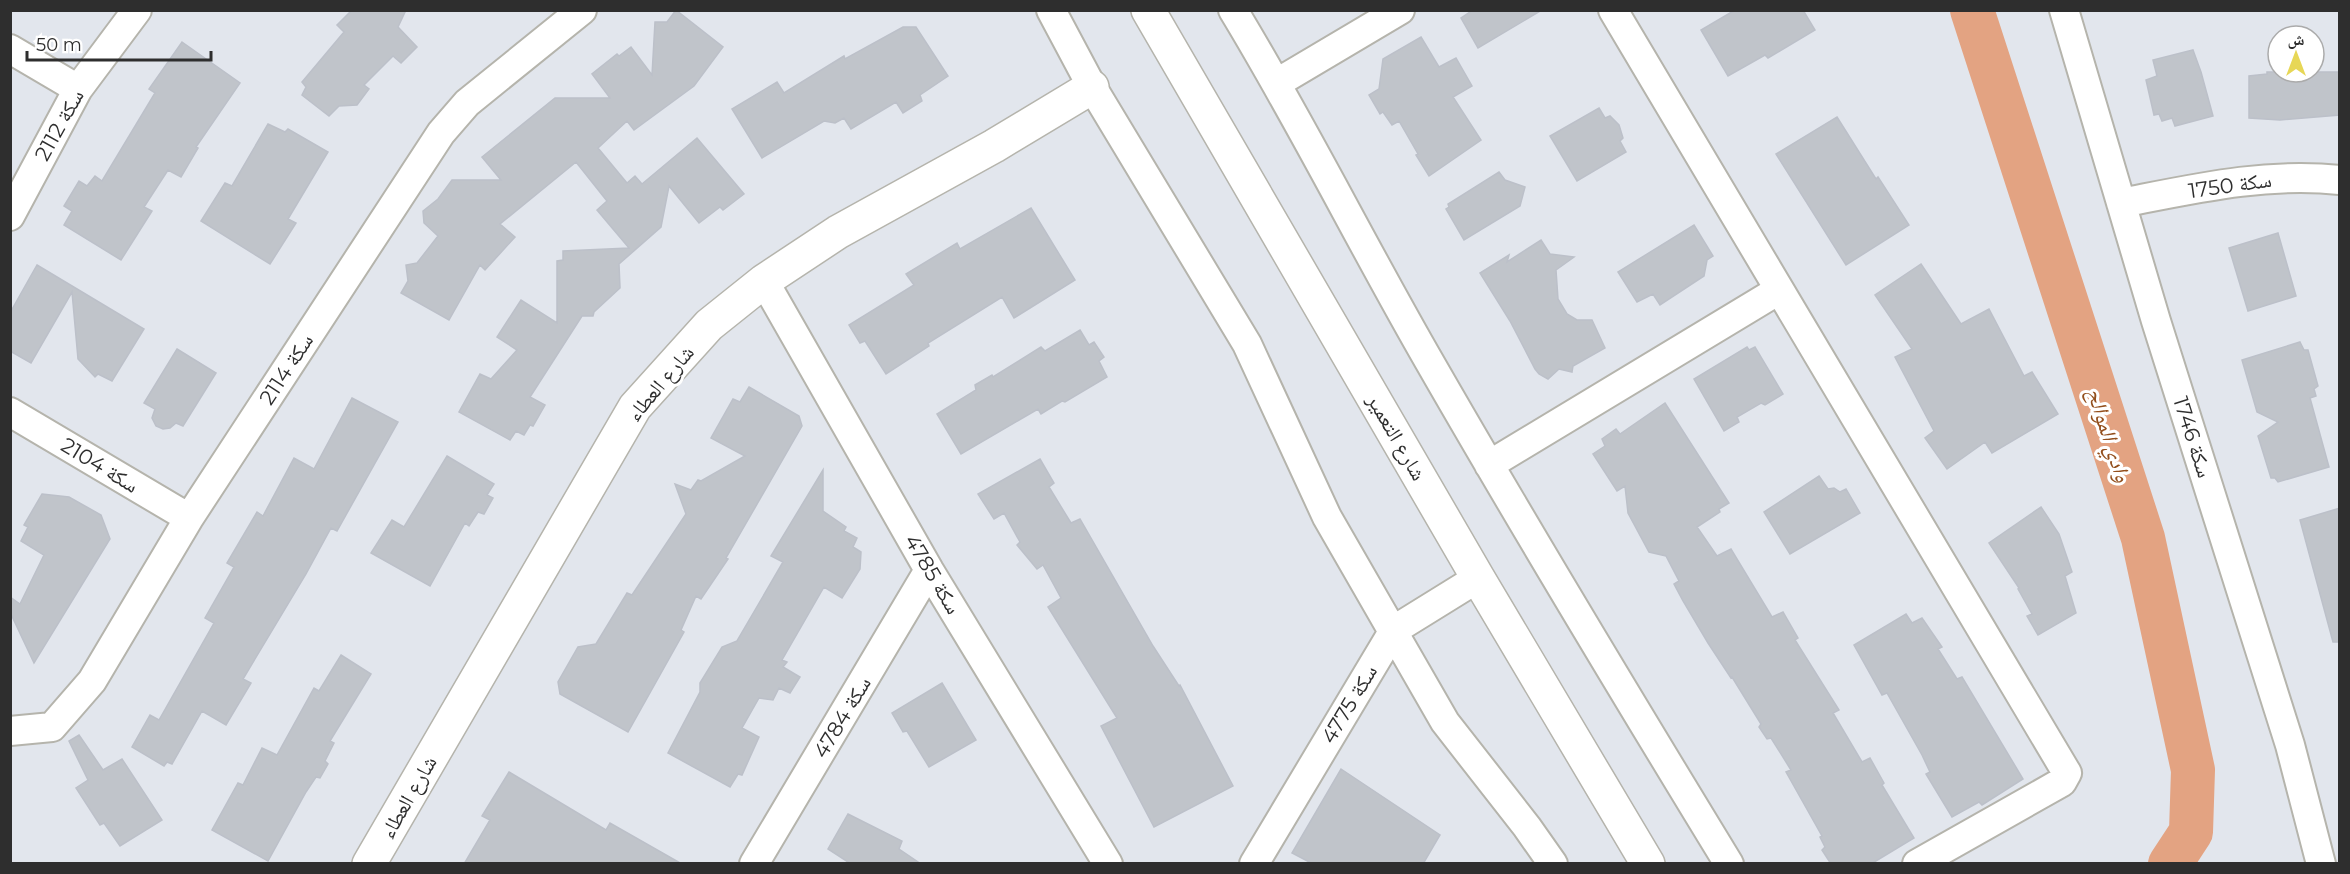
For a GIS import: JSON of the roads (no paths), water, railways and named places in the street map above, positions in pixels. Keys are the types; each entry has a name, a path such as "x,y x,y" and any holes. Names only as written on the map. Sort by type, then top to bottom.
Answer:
{"street":[{"name":"سكة 2112","path":"10,216 78,89 137,10"},
{"name":"سكة 2114","path":"10,731 51,727 92,681 189,518 441,133 467,103 582,10"},
{"path":"1051,10 1092,87 1247,344 1327,517 1445,722 1553,864"},
{"path":"1233,10 1277,83 1427,358 1567,600 1729,864"},
{"path":"1277,83 1400,10"},
{"path":"1613,10 2067,773 2062,782 1917,864"},
{"name":"سكة 1746","path":"2064,10 2156,321 2290,745 2321,864"},
{"name":"شارع التعمير","path":"1153,15 1478,578 1648,864"},
{"path":"10,49 78,89"},
{"name":"شارع العطاء","path":"369,864 635,407 709,325 764,281 838,232 994,146 1092,87"},
{"name":"سكة 1750","path":"2121,203 2227,183 2279,178 2340,180"},
{"name":"سكة 4785","path":"764,281 929,570 1108,864"},
{"path":"1489,465 1779,290"},
{"name":"سكة 2104","path":"10,412 189,518"},
{"name":"سكة 4784","path":"754,864 929,570"},
{"name":"سكة 4775","path":"1254,864 1394,630 1478,578"}],"waterway":[{"name":"وادي الموالح","path":"1972,10 2143,538 2193,770 2191,832 2170,864"}]}
